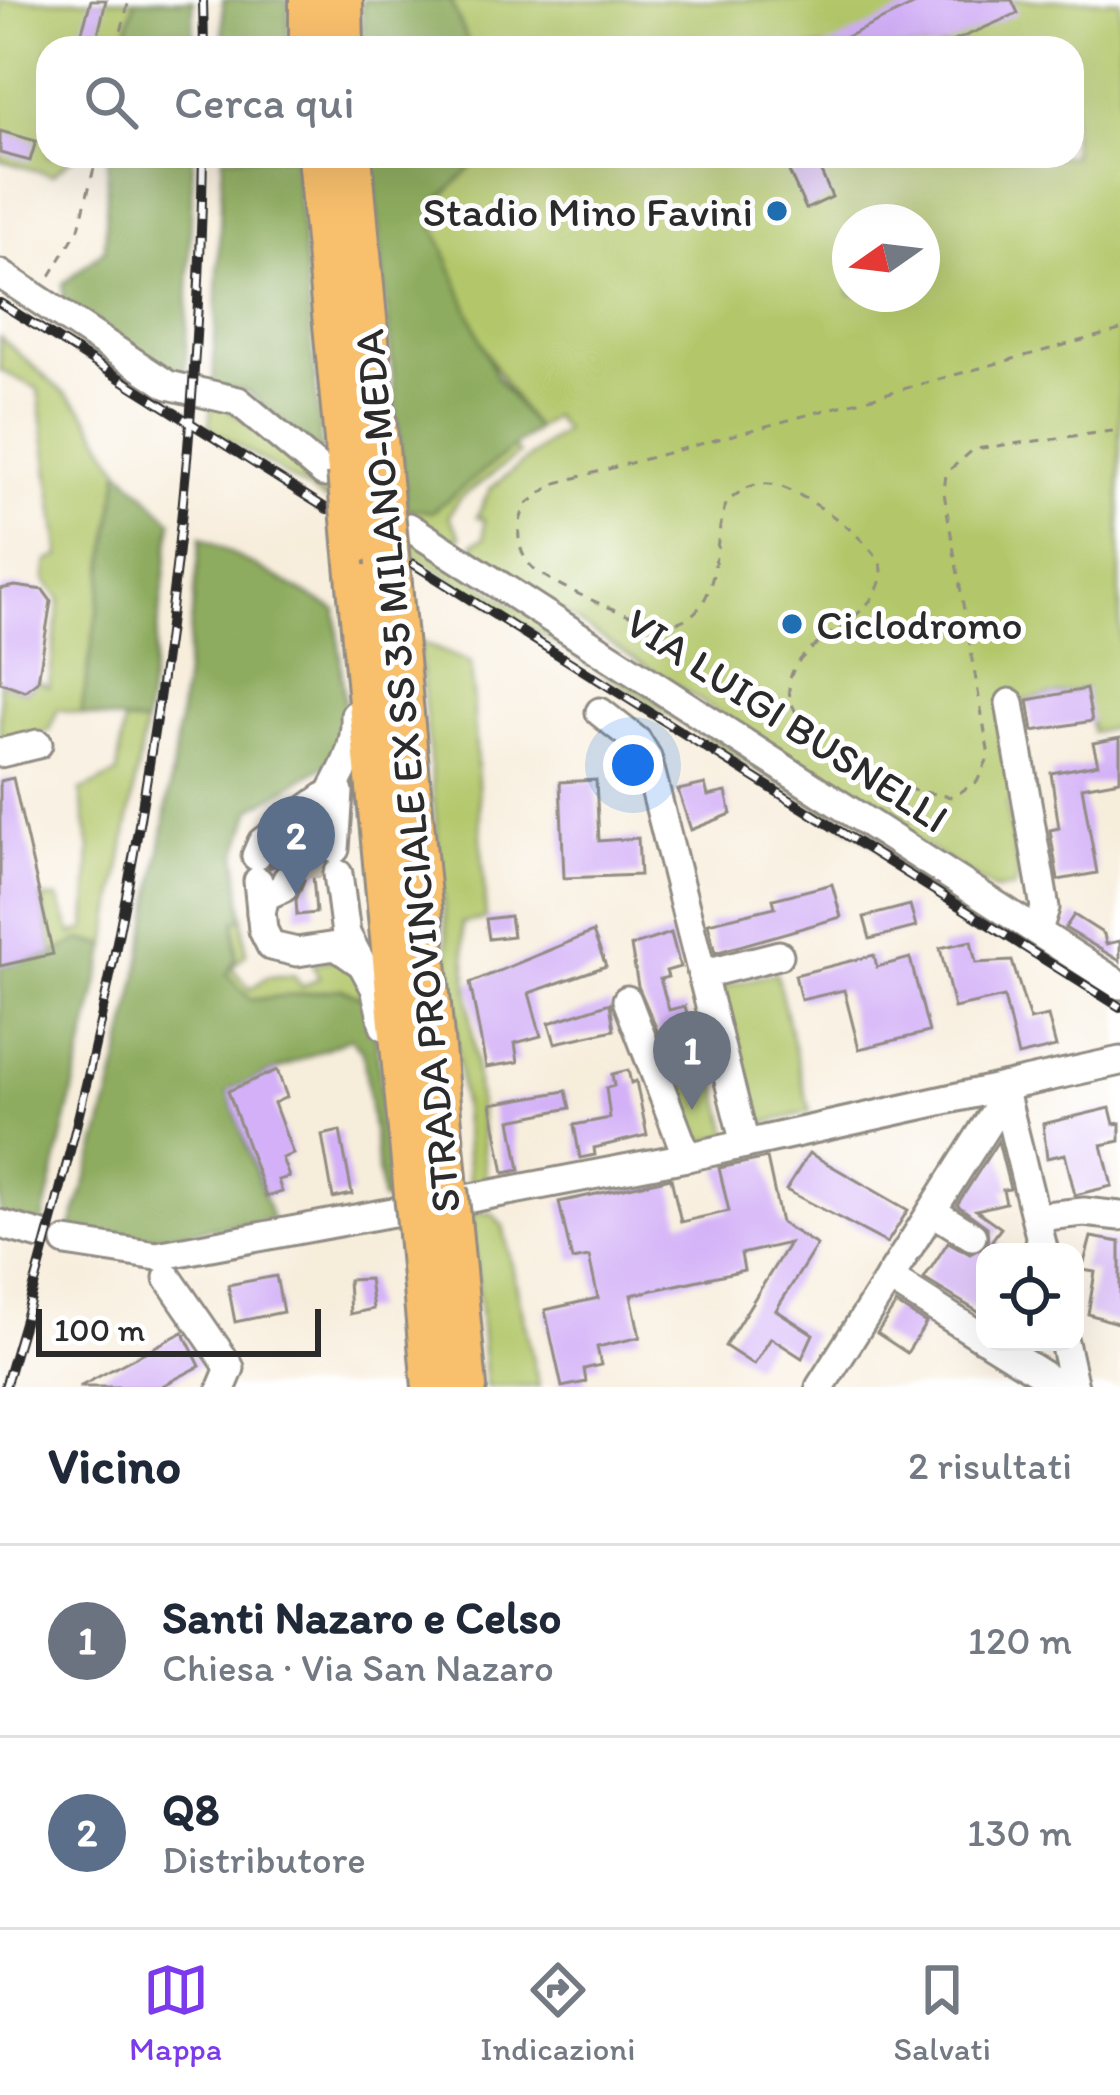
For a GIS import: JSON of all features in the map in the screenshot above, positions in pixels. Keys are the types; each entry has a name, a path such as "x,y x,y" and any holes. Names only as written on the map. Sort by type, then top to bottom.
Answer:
{"highway":[{"path":"311,0 311,36"},
{"path":"341,0 342,36"},
{"name":"STRADA PROVINCIALE EX SS 35 MILANO-MEDA","path":"321,168 351,479 378,556 430,1203 434,1387"},
{"name":"STRADA PROVINCIALE EX SS 35 MILANO-MEDA","path":"350,168 351,479"},
{"name":"STRADA PROVINCIALE EX SS 35 MILANO-MEDA","path":"430,1203 465,1387"}],"street":[{"path":"0,274 168,385 238,401 351,479"},
{"path":"359,962 336,946 277,949 265,937 261,913 298,866 354,746 353,663 378,556"},
{"name":"VIA LUIGI BUSNELLI","path":"378,556 1038,930 1120,986"},
{"path":"1010,703 1046,908 1038,930"},
{"path":"600,712 637,741 646,757 745,1144"},
{"path":"0,753 38,744"},
{"path":"345,771 316,805 262,842 298,866 342,912 381,1008 393,1098 430,1203"},
{"path":"704,974 779,956"},
{"path":"627,1000 687,1157"},
{"path":"0,1224 162,1267 430,1203 687,1157 1004,1090 1120,1060"},
{"path":"820,1387 1004,1090"},
{"path":"1004,1090 1042,1243"},
{"path":"932,1210 972,1236"},
{"path":"1036,1217 1084,1212 1120,1216"},
{"path":"162,1267 230,1368 222,1387"},
{"path":"889,1278 976,1332"},
{"path":"1007,1351 1069,1386"},
{"path":"1065,1351 1069,1386"}],"path":[{"path":"120,36 129,0"},
{"path":"34,297 79,228 94,168"},
{"path":"1120,330 553,484 526,504 519,542 530,565 552,580 646,621 676,622 693,615 706,598 727,502 754,485 786,489 862,537 882,569 875,600 796,662 788,682 792,707 799,718 912,790 952,797 977,782 989,756 944,493 946,473 974,449 1120,430"}],"green space":[{"path":"0,0 135,0 125,36 36,36 36,168 60,168 52,175 0,160"},
{"path":"135,0 193,0 194,36 125,36"},
{"path":"223,0 288,0 289,36 223,36"},
{"path":"362,0 450,0 466,36 363,36"},
{"path":"450,0 1120,0 1120,727 1092,732 1085,689 1027,700 1021,707 1015,795 1007,805 1019,877 1013,888 994,890 477,557 473,543 484,538 484,519 477,517 490,489 564,430 553,416 536,429 488,356 441,259 433,232 436,203 470,168 1084,168 1084,36 466,36"},
{"path":"108,168 193,168 185,384 63,301 63,284 105,249"},
{"path":"222,168 296,168 322,455 248,392 213,385"},
{"path":"372,168 471,168 439,200 433,223 496,377 536,429 432,512 406,508"},
{"path":"0,337 83,410 120,469 81,714 58,709 49,731 0,743 0,682 25,691 38,681 49,687 60,599 45,580 48,561 60,556 38,389 0,370"},
{"path":"212,396 325,484 326,501 209,427"},
{"path":"513,447 519,454 458,500 449,516 461,537 457,541 406,514 406,508 432,511"},
{"path":"120,469 172,521 145,725 81,714"},
{"path":"201,537 336,610 347,732 335,759 252,809 237,855 243,918 235,922 236,958 227,974 251,1000 342,989 368,1000 374,1016 392,1199 382,1200 363,1052 350,1038 228,1091 272,1219 127,1241 69,1232 118,1065 154,889"},
{"path":"410,538 981,910 411,553"},
{"path":"419,642 471,663 486,919 462,923 486,1179 470,1185"},
{"path":"124,722 145,725 107,945 79,940 53,954 41,898 58,898 72,934 86,929 90,849 80,791 117,774"},
{"path":"243,918 246,954 232,968 251,989 267,977 294,975 302,987 319,978 313,965 335,958 352,966 368,1000 341,989 251,1000 227,975 236,958 235,921"},
{"path":"79,940 107,945 41,1229 0,1217 0,966 53,954"},
{"path":"776,973 810,1112 752,1126 718,988"},
{"path":"706,1038 729,1134 694,1145 658,1050"},
{"path":"472,1213 492,1213 503,1226 539,1387 486,1387"}],"building":[{"path":"91,0 106,0 98,36 81,36"},
{"path":"924,0 1012,0 1018,13 965,36 848,36"},
{"path":"0,131 36,141 30,161 0,153"},
{"path":"787,168 819,168 832,197 806,209"},
{"path":"0,589 43,590 51,601 38,681 25,691 0,682"},
{"path":"1086,689 1092,721 1033,731 1028,700"},
{"path":"1120,738 1120,780 1082,787 1097,873 1058,880 1050,830 1059,828 1051,773 1098,764 1093,743"},
{"path":"13,778 53,954 0,966 0,781"},
{"path":"596,780 599,841 638,838 640,875 564,878 560,782"},
{"path":"705,784 708,796 726,792 731,814 691,830 678,790"},
{"path":"293,853 306,868 324,863 320,876 313,876 316,913 297,915 296,900 305,878 301,868 286,861 269,868 276,855"},
{"path":"832,884 841,917 715,953 708,923 775,907 773,899"},
{"path":"910,905 916,927 870,939 864,917"},
{"path":"1074,915 1104,934 1106,944 1120,941 1120,961 1065,928"},
{"path":"510,916 513,936 489,939 486,919"},
{"path":"593,932 606,966 529,993 541,1036 515,1043 518,1062 486,1067 470,983"},
{"path":"671,933 680,967 666,971 668,977 660,979 669,1010 685,1006 693,1039 664,1046 638,986 631,946"},
{"path":"971,941 976,963 1012,961 1030,1020 1048,1016 1056,1047 1018,1056 1004,997 954,1008 940,948"},
{"path":"874,955 877,967 910,958 929,1032 859,1049 844,990 801,1000 795,975"},
{"path":"610,1003 614,1030 555,1043 549,1023"},
{"path":"277,1070 287,1097 274,1103 293,1154 282,1158 289,1177 278,1180 282,1192 266,1197 228,1091"},
{"path":"628,1070 631,1083 636,1081 647,1135 594,1148 595,1155 580,1158 574,1125 610,1118 606,1088 614,1086 612,1074"},
{"path":"566,1091 570,1108 511,1120 520,1170 504,1173 491,1104"},
{"path":"1110,1108 1114,1124 1120,1123 1120,1141 1102,1145 1112,1186 1075,1195 1065,1154 1047,1158 1043,1124"},
{"path":"340,1131 352,1194 333,1198 322,1135"},
{"path":"998,1141 1010,1189 1003,1190 1006,1203 976,1210 1001,1228 992,1240 997,1243 988,1243 987,1227 957,1205"},
{"path":"809,1153 908,1210 887,1243 786,1190"},
{"path":"767,1158 781,1223 817,1245 776,1310 813,1334 802,1358 771,1338 754,1365 725,1346 789,1243 741,1254 744,1270 631,1295 640,1337 597,1347 601,1365 584,1369 586,1382 562,1387 545,1310 598,1298 589,1257 572,1260 559,1202 671,1178 681,1222 729,1211 719,1168"},
{"path":"1091,1237 1120,1242 1120,1324 1088,1314 1095,1272 1084,1270"},
{"path":"948,1242 970,1254 976,1251 976,1311 924,1279"},
{"path":"276,1276 283,1312 235,1322 228,1285"},
{"path":"369,1279 373,1309 350,1314 348,1280"},
{"path":"896,1304 926,1323 907,1353 877,1333"},
{"path":"183,1332 200,1366 160,1387 79,1387"}],"tunnel":[{"path":"310,851 313,879"}],"railway":[{"path":"203,0 204,36"},
{"path":"5,1387 86,1085 147,778 186,468 203,168"},
{"path":"0,303 327,509"},
{"path":"412,563 1120,1007"}],"place":[{"name":"Stadio Mino Favini","path":"777,211"},
{"name":"Ciclodromo","path":"792,624"},
{"name":"Q8","path":"296,895"},
{"name":"Santi Nazaro e Celso","path":"692,1110"}]}
